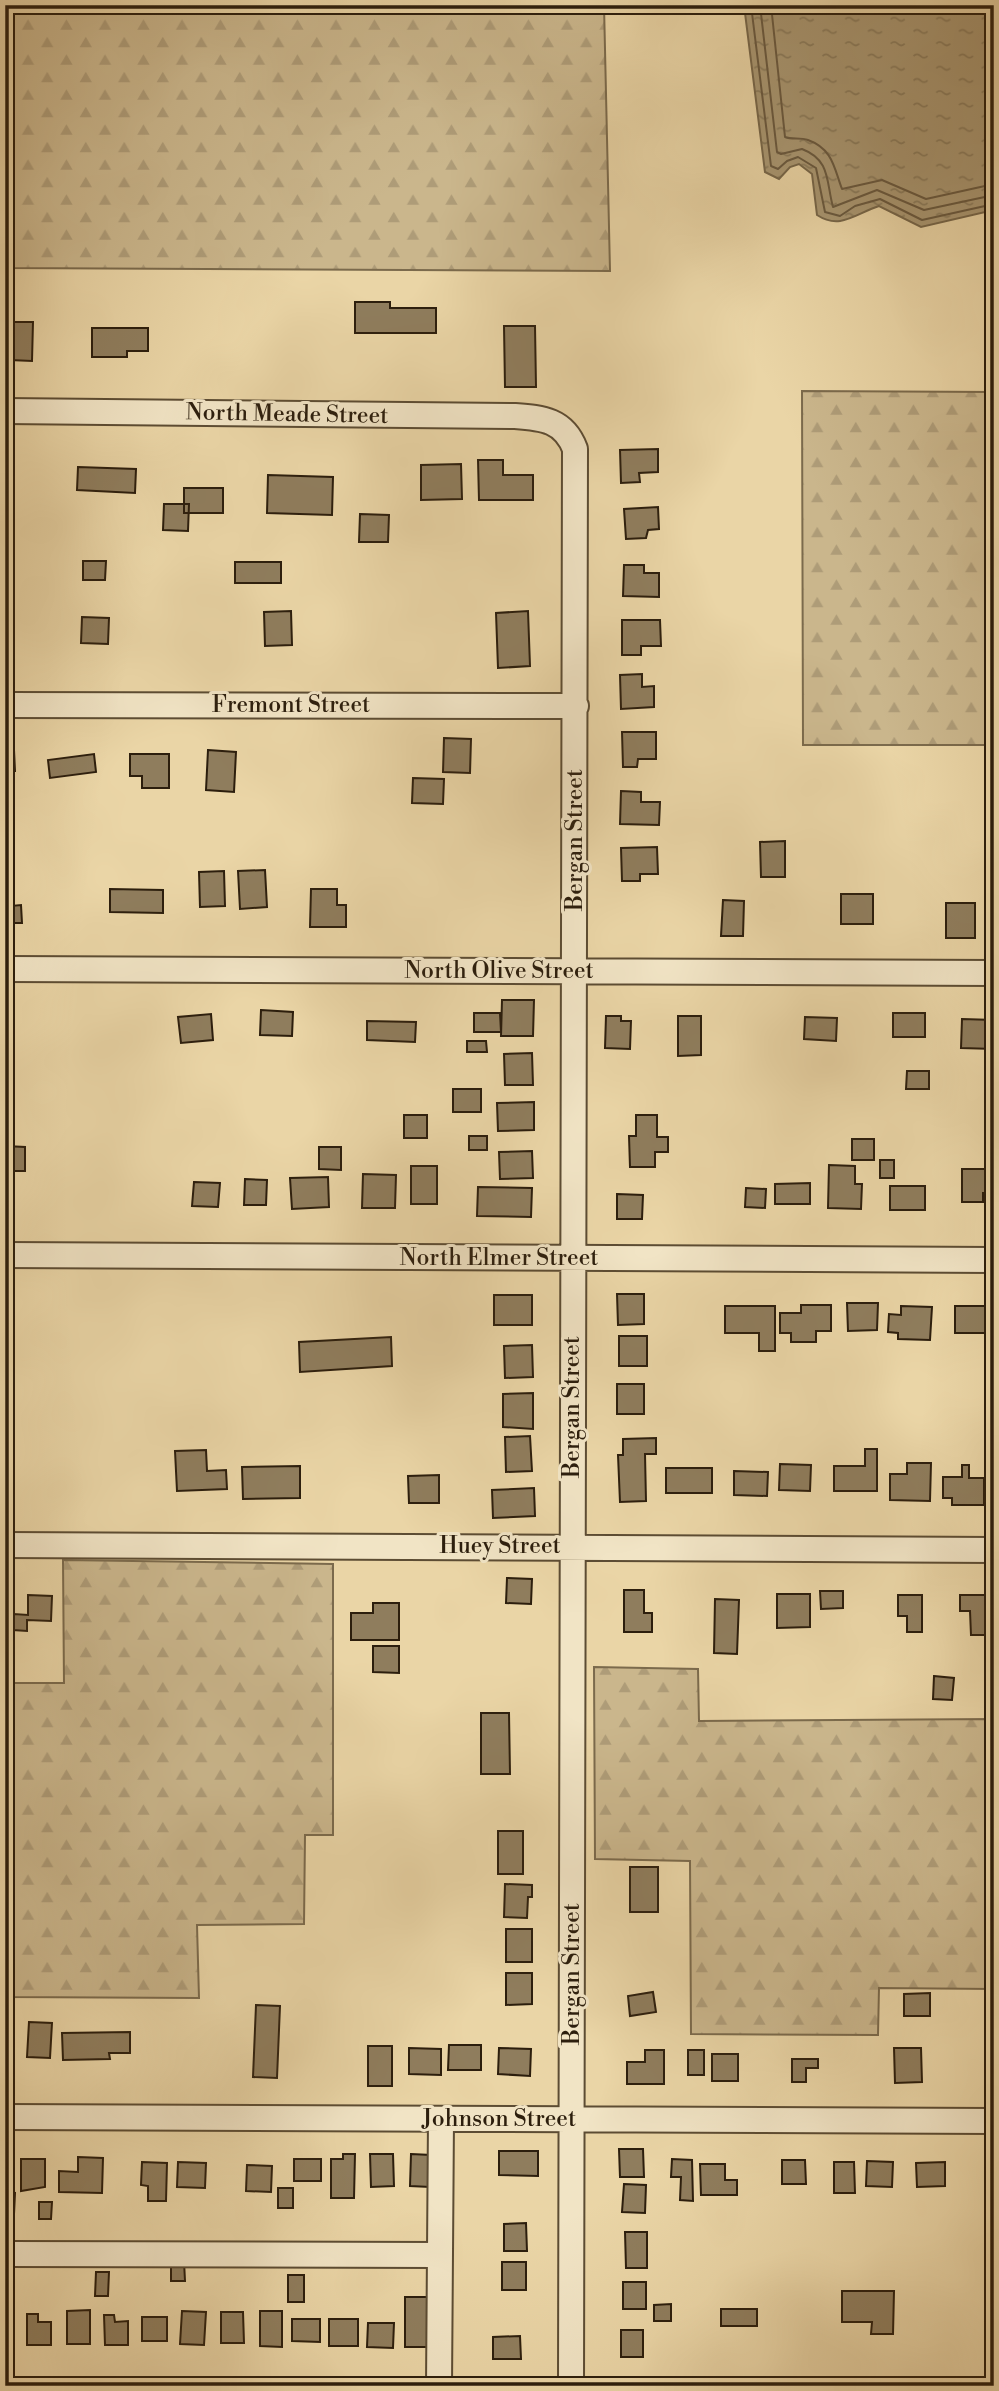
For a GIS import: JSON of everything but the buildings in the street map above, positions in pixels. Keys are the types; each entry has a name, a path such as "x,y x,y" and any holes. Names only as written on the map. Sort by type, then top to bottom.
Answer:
{"street":[{"name":"North Meade Street","path":"5,411 515,416 547,418 565,431"},
{"name":"Bergan Street","path":"565,431 575,449 576,461 571,1546 571,2386"},
{"name":"Fremont Street","path":"5,705 576,706"},
{"name":"North Olive Street","path":"5,969 994,973"},
{"name":"North Elmer Street","path":"5,1255 994,1260"},
{"name":"Huey Street","path":"5,1545 994,1550"},
{"name":"Johnson Street","path":"5,2117 994,2121"},
{"path":"439,2386 441,2119"},
{"path":"5,2254 439,2255"}],"green space":[{"path":"5,5 604,5 610,271 5,268"},
{"path":"802,391 994,392 994,745 803,745"},
{"path":"63,1560 333,1564 333,1835 305,1835 304,1924 197,1925 199,1998 5,1997 5,1602 6,1683 64,1683"},
{"path":"594,1667 698,1669 699,1721 994,1719 994,1989 879,1988 878,2035 691,2034 690,1861 595,1859"}],"water":[{"path":"744,5 994,5 994,210 921,227 879,206 840,221 817,215 812,174 799,164 790,167 779,179 765,172"}]}
